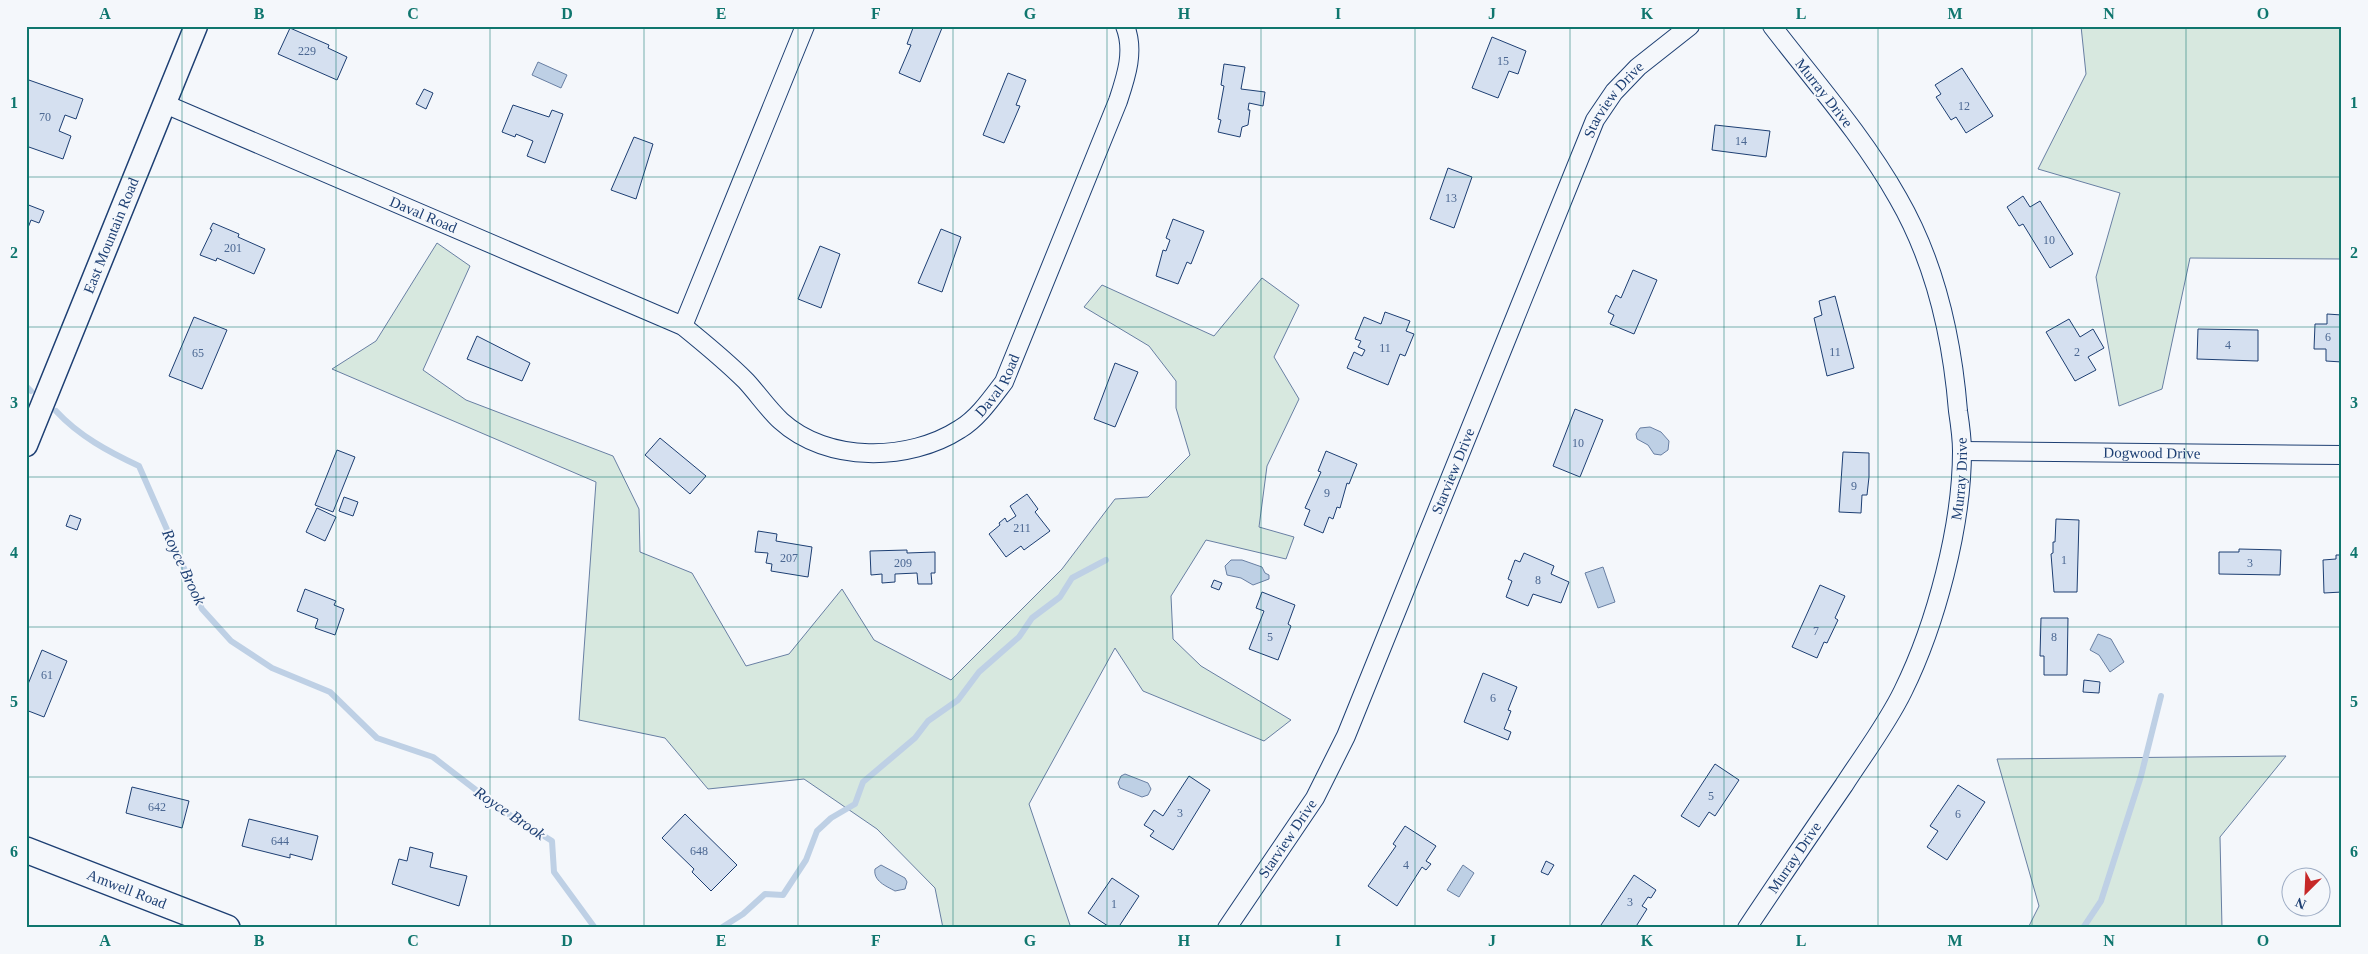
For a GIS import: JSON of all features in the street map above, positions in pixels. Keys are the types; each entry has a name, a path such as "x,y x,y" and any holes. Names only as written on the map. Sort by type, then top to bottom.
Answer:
{"main road":[{"name":"Amwell Road","path":"26,850 94,878 227,928"}],"street":[{"name":"East Mountain Road","path":"26,445 196,26"},
{"path":"683,326 806,26"},
{"name":"Daval Road","path":"165,104 683,326 746,381 781,422 805,437 836,449 872,455 900,452 934,443 961,428 986,405 1004,382 1118,101 1126,75 1130,50 1125,26"},
{"name":"Starview Drive","path":"1227,928 1315,798 1346,736 1595,120 1614,92 1638,67 1690,26"},
{"name":"Murray Drive","path":"1747,928 1873,742 1903,692 1930,623 1943,583 1952,543 1962,451 1956,382 1949,338 1936,288 1922,248 1898,198 1859,138 1772,26"},
{"name":"Dogwood Drive","path":"1962,451 2342,455"}],"shaded area":[{"path":"2081,26 2342,26 2342,259 2190,258 2162,389 2119,406 2096,277 2120,193 2038,169 2086,74"},
{"path":"437,243 470,266 423,370 466,400 613,456 639,509 640,552 692,573 746,666 789,654 842,589 874,640 951,680 1062,569 1115,499 1148,497 1190,455 1176,408 1176,381 1149,346 1084,307 1102,285 1214,336 1262,278 1299,305 1274,357 1299,399 1267,466 1259,527 1294,537 1286,559 1206,540 1171,596 1173,639 1201,666 1291,720 1264,741 1143,691 1115,648 1029,804 1071,928 943,928 935,888 877,829 804,779 708,789 665,738 579,720 596,482 332,369 376,341"},
{"path":"2286,756 2220,837 2222,928 2028,928 2039,906 1997,759"}],"water":[{"path":"538,62 567,75 561,88 532,75"},
{"path":"1650,427 1661,432 1669,441 1668,450 1661,455 1654,454 1648,445 1637,439 1636,434 1640,428"},
{"path":"1231,560 1242,560 1262,567 1265,573 1269,575 1269,579 1253,585 1241,578 1227,575 1225,566"},
{"path":"1603,567 1615,602 1598,608 1585,573"},
{"path":"2098,634 2111,639 2124,662 2110,672 2099,655 2090,650"},
{"path":"1125,774 1148,783 1151,789 1148,795 1142,797 1120,788 1118,783 1121,776"},
{"path":"881,865 905,878 907,882 905,889 895,891 878,880 875,869"},
{"path":"1463,865 1474,873 1459,897 1447,890"}],"building":[{"path":"908,26 942,28 920,82 899,73 911,45 907,44 913,28"},
{"path":"290,28 329,45 328,48 347,57 337,80 278,54"},
{"path":"1492,37 1526,51 1518,74 1509,71 1498,98 1472,88"},
{"path":"1224,64 1245,67 1241,89 1265,92 1263,106 1249,103 1248,125 1242,127 1240,137 1218,132 1221,120 1218,119 1224,86 1221,85"},
{"path":"1962,68 1993,116 1966,133 1956,117 1951,120 1936,97 1941,94 1935,85"},
{"path":"1008,73 1026,80 1016,105 1020,106 1004,143 983,135"},
{"path":"26,79 83,99 76,119 65,115 59,131 71,136 63,159 26,146"},
{"path":"424,89 433,93 426,109 416,104"},
{"path":"513,105 549,117 552,110 563,114 545,163 527,156 533,141 516,134 515,137 502,132"},
{"path":"1715,125 1770,131 1766,157 1712,150"},
{"path":"634,137 653,144 636,199 611,190"},
{"path":"1448,168 1472,177 1454,228 1430,219"},
{"path":"2023,196 2030,207 2040,201 2073,254 2050,268 2023,224 2019,226 2007,207"},
{"path":"26,204 44,211 39,223 31,220 26,233"},
{"path":"1173,219 1204,231 1191,264 1187,262 1178,284 1156,276 1163,250 1166,251 1170,240 1166,238"},
{"path":"213,223 239,234 238,237 265,249 254,274 217,258 216,261 200,255 212,230 210,229"},
{"path":"941,229 961,237 942,292 918,283"},
{"path":"820,246 840,254 821,308 798,299"},
{"path":"1633,270 1657,280 1634,334 1610,324 1614,315 1608,312 1616,295 1621,298"},
{"path":"1835,296 1854,368 1827,376 1814,318 1822,315 1819,301"},
{"path":"1385,312 1410,321 1406,331 1414,334 1405,356 1400,354 1388,385 1347,368 1354,352 1362,356 1365,350 1358,347 1361,341 1355,339 1364,317 1381,324"},
{"path":"2327,314 2342,315 2342,362 2326,361 2326,349 2314,349 2315,324 2327,324"},
{"path":"194,317 227,330 202,389 169,376"},
{"path":"2069,319 2080,337 2093,329 2104,348 2088,357 2096,370 2075,381 2046,332"},
{"path":"2198,329 2258,330 2258,361 2197,359"},
{"path":"477,336 530,363 522,381 467,359"},
{"path":"1115,363 1138,372 1115,427 1094,419"},
{"path":"1575,409 1603,420 1580,477 1553,466"},
{"path":"660,438 706,476 690,494 645,455"},
{"path":"337,450 355,457 333,512 315,505"},
{"path":"1326,451 1357,464 1349,484 1347,483 1340,508 1337,507 1333,519 1329,517 1323,533 1304,525 1310,510 1305,508 1321,472 1318,471"},
{"path":"1843,452 1869,453 1867,495 1862,495 1861,513 1839,512"},
{"path":"1027,494 1038,509 1035,512 1050,531 1024,550 1021,546 1006,557 989,534 1005,518 1007,522 1016,516 1010,506"},
{"path":"344,497 358,502 353,516 339,511"},
{"path":"317,508 336,517 325,541 306,532"},
{"path":"70,515 81,519 77,530 66,526"},
{"path":"2056,519 2079,520 2077,592 2054,592 2051,554 2053,553 2053,542 2055,542"},
{"path":"758,531 777,534 776,541 812,547 808,577 771,571 772,564 766,563 768,553 755,552"},
{"path":"2239,549 2281,550 2280,575 2219,574 2219,552 2239,552"},
{"path":"907,550 907,553 935,552 935,573 931,573 932,584 918,584 917,573 895,574 895,582 882,583 882,574 871,575 870,551"},
{"path":"1524,553 1554,566 1551,574 1569,582 1561,603 1533,594 1528,606 1506,597 1512,581 1508,579 1515,560 1520,562"},
{"path":"2336,555 2342,555 2342,592 2324,593 2323,560 2336,559"},
{"path":"1214,580 1222,583 1219,590 1211,587"},
{"path":"1820,585 1845,596 1835,618 1838,620 1827,643 1824,642 1817,658 1792,647"},
{"path":"305,589 336,601 334,605 344,609 335,635 315,628 318,619 297,611"},
{"path":"1262,592 1295,605 1288,624 1291,626 1278,660 1249,649 1264,611 1256,608"},
{"path":"2041,618 2068,618 2067,675 2044,675 2044,656 2040,656"},
{"path":"42,650 67,661 44,717 26,710 26,689"},
{"path":"1483,673 1517,687 1508,710 1511,711 1504,729 1511,732 1508,740 1464,722"},
{"path":"2084,680 2100,682 2099,693 2083,692"},
{"path":"1715,764 1739,780 1715,816 1709,812 1699,827 1681,816"},
{"path":"1189,776 1210,790 1173,850 1150,836 1154,831 1144,825 1154,810 1163,816"},
{"path":"1958,785 1985,802 1947,860 1927,847 1938,831 1930,826"},
{"path":"132,787 189,801 182,828 126,813"},
{"path":"685,814 737,865 711,891 692,872 694,869 662,838"},
{"path":"249,819 318,836 312,860 290,854 290,858 242,846"},
{"path":"1405,826 1436,846 1426,861 1431,864 1426,870 1422,867 1397,906 1368,886 1396,846 1393,844"},
{"path":"410,847 433,853 430,867 467,876 459,906 392,884 399,859 407,861"},
{"path":"1546,861 1554,865 1548,875 1541,872"},
{"path":"1634,875 1656,890 1651,898 1648,897 1642,906 1647,909 1635,928 1599,928"},
{"path":"1112,878 1139,896 1118,928 1111,928 1088,913"}],"waterway":[{"name":"Royce Brook","path":"26,386 31,391"},
{"name":"Royce Brook","path":"56,411 74,428 95,443 139,466 202,609 231,641 272,668 330,692 377,738 433,757 502,810 552,841 554,872 595,928"},
{"path":"721,928 743,914 765,894 783,895 806,860 817,831 831,818 855,804 863,782 915,738 928,721 958,700 979,672 1019,637 1032,618 1060,597 1072,578 1106,560"},
{"path":"2083,928 2101,901 2141,776 2161,696"}]}
